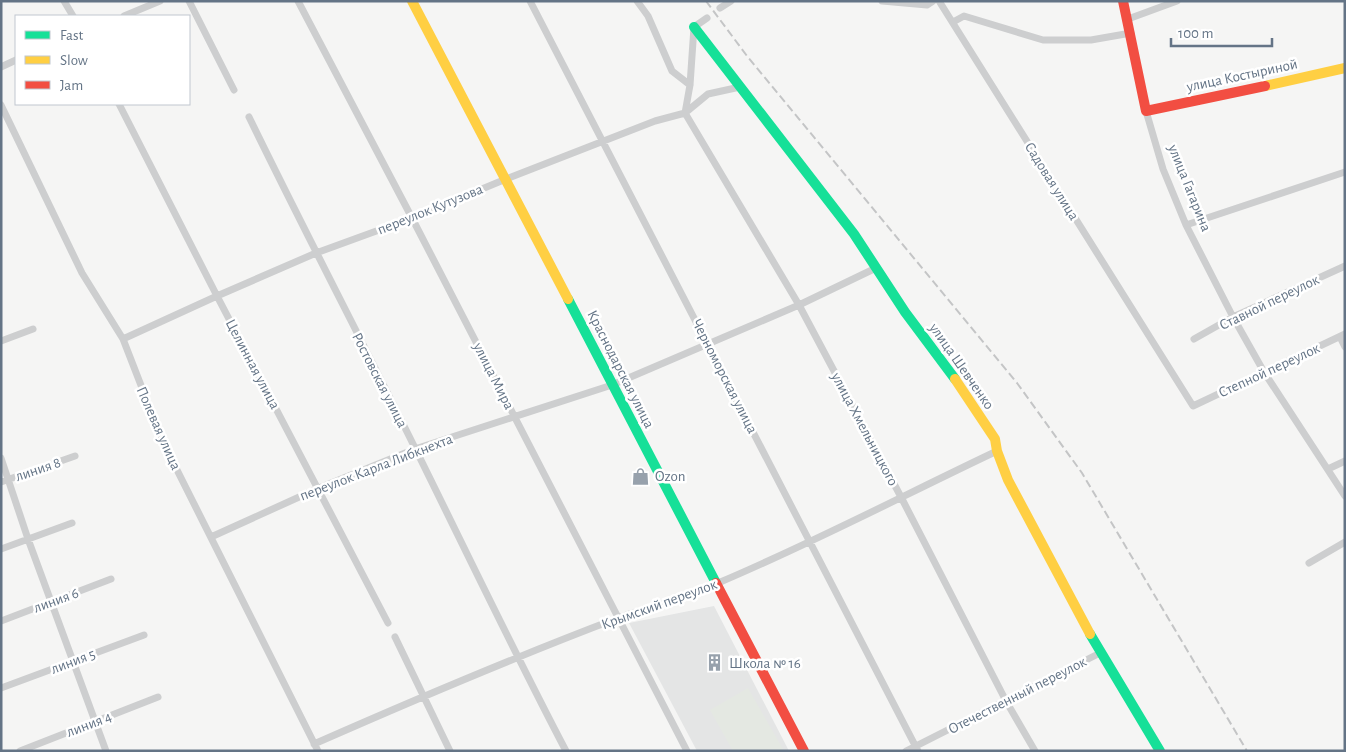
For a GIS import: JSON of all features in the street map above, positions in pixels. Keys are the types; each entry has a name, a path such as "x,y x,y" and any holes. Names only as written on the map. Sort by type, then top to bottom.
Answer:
{"street":[{"path":"64,1 72,15"},
{"path":"126,15 160,1"},
{"path":"189,1 234,90"},
{"name":"улица Мира","path":"298,1 687,751"},
{"name":"Краснодарская улица","path":"412,1 804,751"},
{"name":"Черноморская улица","path":"530,1 917,749"},
{"path":"638,1 648,16 672,72 690,85"},
{"path":"720,8 731,1"},
{"path":"882,1 927,5 933,1"},
{"name":"Садовая улица","path":"939,1 1193,406"},
{"name":"улица Гагарина","path":"1123,1 1146,110 1163,169 1186,225 1233,317 1264,372 1345,496"},
{"path":"1128,19 1177,1"},
{"path":"953,22 964,16 1018,34 1043,40 1091,40 1131,33"},
{"path":"685,113 690,85 694,26 707,18"},
{"name":"улица Шевченко","path":"694,26 854,234 905,312 950,371 995,439 1008,480 1100,653 1160,751"},
{"path":"2,66 15,60"},
{"name":"улица Костыриной","path":"1146,110 1345,68"},
{"name":"переулок Кутузова","path":"122,339 316,253 412,218 655,121 685,113 708,94 740,87"},
{"name":"Полевая улица","path":"1,105 82,273 122,339 163,442 318,751"},
{"name":"Целинная улица","path":"120,105 388,623"},
{"name":"улица Хмельницкого","path":"685,113 799,305 1006,701 1036,751"},
{"name":"Ростовская улица","path":"249,117 566,751"},
{"path":"1186,225 1345,172"},
{"name":"Ставной переулок","path":"1194,339 1233,317 1345,266"},
{"name":"переулок Карла Либкнехта","path":"211,537 319,488 415,449 612,385 799,305 876,268"},
{"path":"1,341 33,329"},
{"path":"1342,336 1345,347"},
{"name":"Степной переулок","path":"1193,406 1342,336"},
{"name":"Крымский переулок","path":"314,744 424,696 618,618 716,584 811,542 997,450"},
{"name":"линия 8","path":"1,482 75,456"},
{"path":"1,458 10,479 28,539 106,751"},
{"path":"1328,469 1345,462"},
{"path":"1,549 72,523"},
{"path":"1309,564 1345,542"},
{"name":"линия 6","path":"1,620 111,580"},
{"name":"линия 5","path":"1,688 144,635"},
{"path":"395,637 450,751"},
{"name":"Отечественный переулок","path":"906,751 917,749 1100,653"},
{"name":"линия 4","path":"20,751 158,697"}],"shaded area":[{"path":"714,606 789,751 697,751 629,623"},
{"path":"748,688 784,751 733,751 710,710"}],"railway":[{"path":"706,1 747,56 1017,383 1082,473 1247,751"}],"traffic: fast":[{"path":"694,27 854,234 905,312 955,379"},
{"path":"568,299 716,583"},
{"path":"1090,634 1160,751"}],"traffic: slow":[{"path":"412,1 568,299"},
{"path":"1265,86 1345,68"},
{"path":"955,379 995,439 997,451 1008,480 1090,634"}],"traffic: jam":[{"path":"1123,1 1146,111 1265,86"},
{"path":"716,583 804,751"}],"place":[{"name":"Ozon","path":"641,476"},
{"name":"Школа № 16","path":"715,663"}]}
